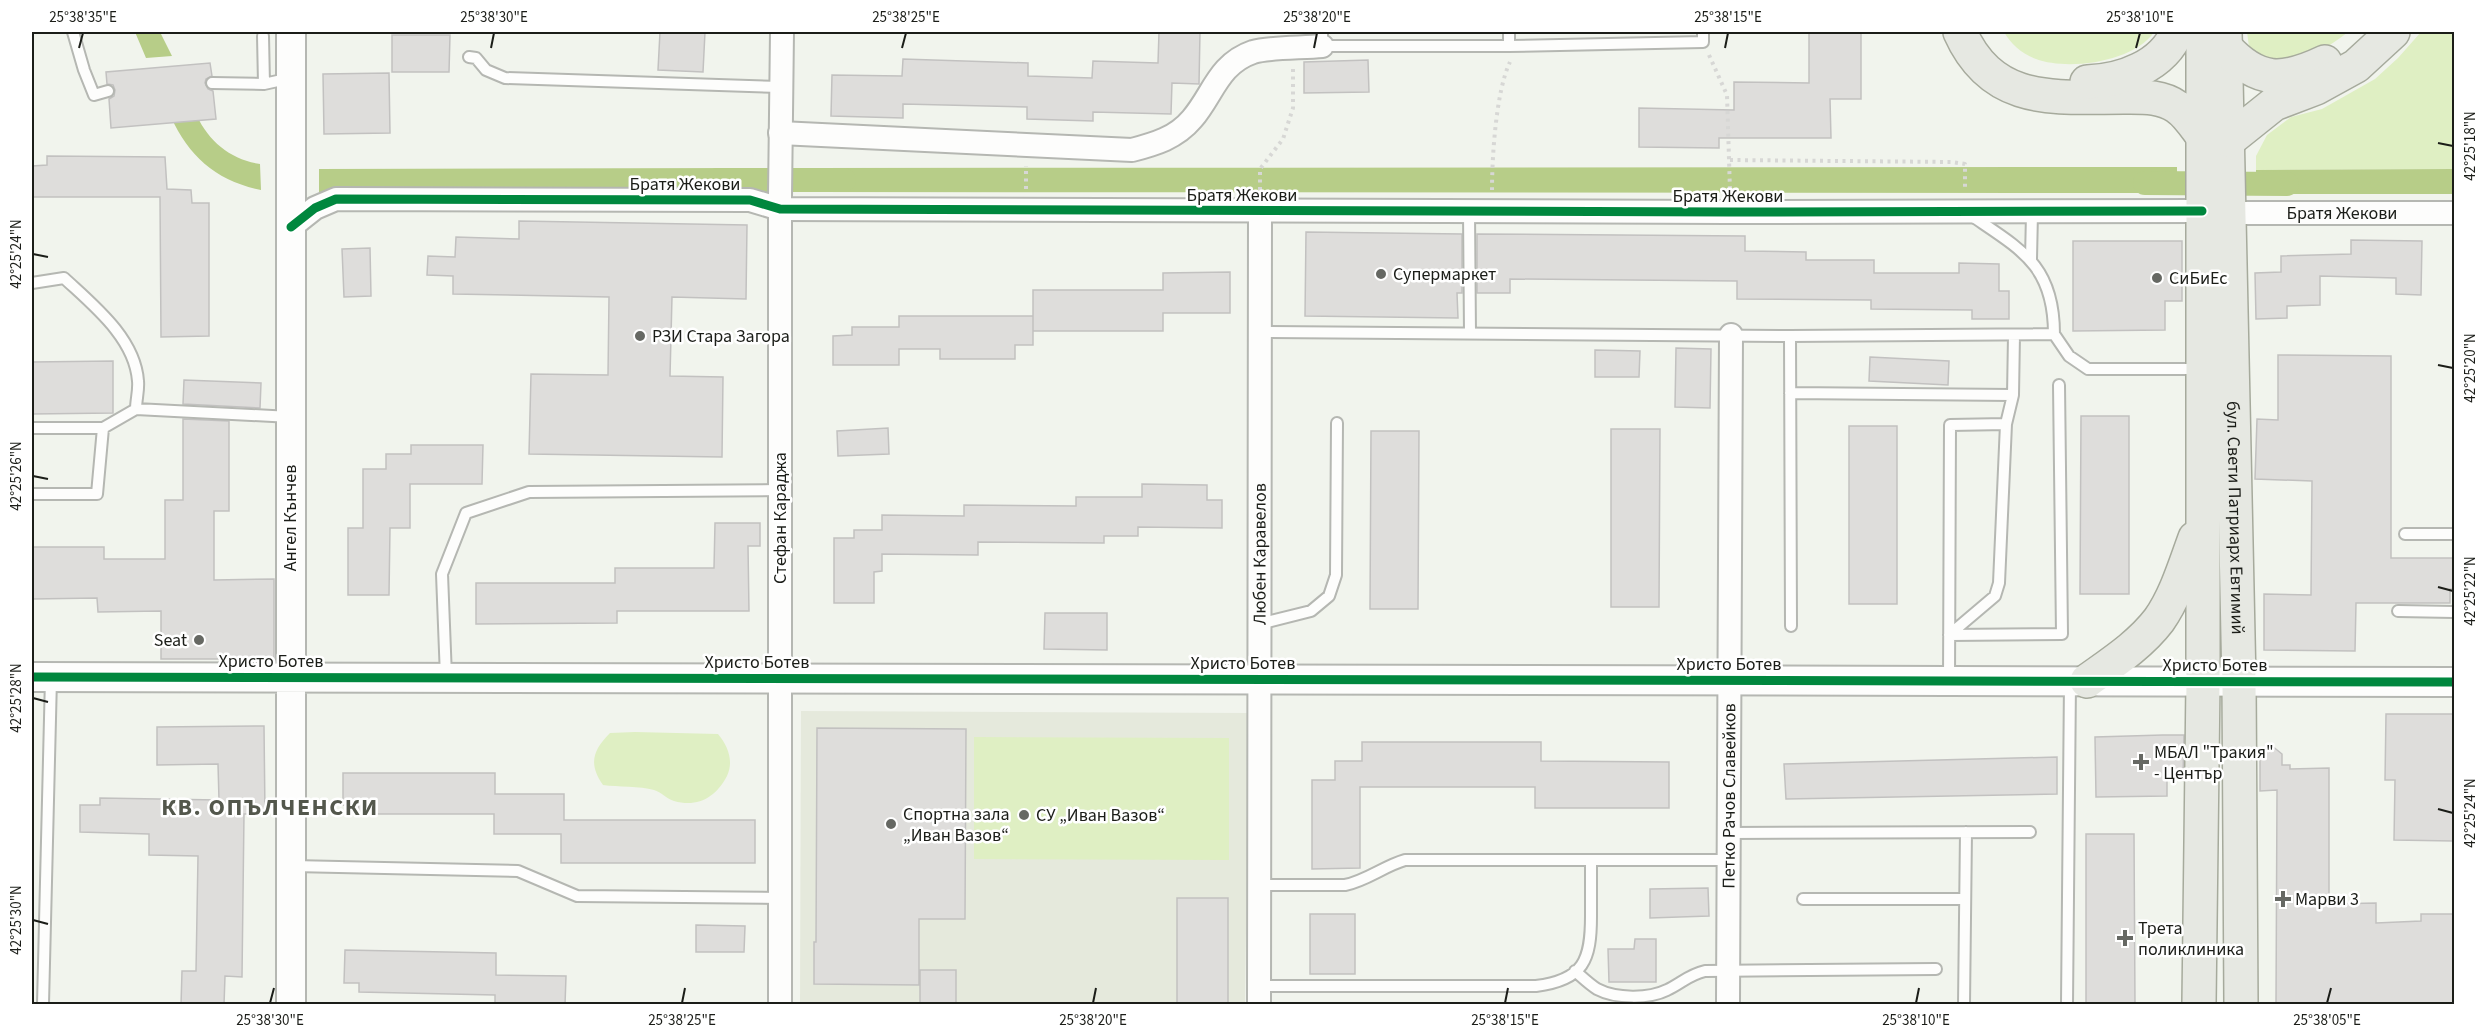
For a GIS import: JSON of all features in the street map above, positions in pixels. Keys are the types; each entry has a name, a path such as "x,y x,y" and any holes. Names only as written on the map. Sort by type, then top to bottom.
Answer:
{"main road":[{"path":"1960,32 1971,53 1984,69 2002,84 2016,90 2052,97 2159,99 2179,108 2216,147 2274,104 2316,88 2356,66 2393,32"},
{"path":"1980,32 1991,49 2016,70 2048,81 2075,82 2113,80 2144,68 2169,46 2177,32"},
{"path":"2218,37 2254,72 2270,76 2286,75 2334,58 2367,32"},
{"name":"бул. Свети Патриарх Евтимий","path":"2218,37 2216,201 2240,682 2241,1005"},
{"name":"бул. Свети Патриарх Евтимий","path":"2199,1005 2203,682 2202,369 2216,201"},
{"path":"2079,681 2128,651 2159,619 2178,582 2202,520"}],"street":[{"name":"Ангел Кънчев","path":"291,32 278,81 291,181 291,1005"},
{"name":"Стефан Караджа","path":"780,1005 782,32"},
{"path":"780,133 1132,150 1166,141 1192,119 1217,78 1234,63 1253,52 1293,49 1322,39"},
{"name":"Братя Жекови","path":"291,227 315,208 336,200 750,200 780,203 1260,202 1468,212 1966,203 2032,213 2216,201 2454,213"},
{"name":"Любен Каравелов","path":"1259,995 1260,202"},
{"name":"Петко Рачов Славейков","path":"1728,1005 1731,335"},
{"name":"Христо Ботев","path":"41,677 2454,682"}],"lane":[{"path":"73,32 94,95 108,91"},
{"path":"1440,32 1440,45"},
{"path":"1509,32 1513,46"},
{"path":"212,83 278,81 263,36"},
{"path":"1322,39 1513,46 1663,37 1703,37"},
{"path":"469,57 476,58 486,70 505,78 781,87"},
{"path":"1966,203 2031,260 2040,273 2052,306 2054,334 2069,356 2088,369 2202,369"},
{"path":"1468,212 1470,333"},
{"path":"2031,260 2032,213"},
{"path":"32,283 64,278 115,329 132,356 138,381 135,409"},
{"path":"1259,332 1790,336 2054,334"},
{"path":"1949,635 1995,596 1999,583 2006,424 2013,395 2014,335"},
{"path":"1790,336 1791,626"},
{"path":"1949,635 2062,634 2059,385"},
{"path":"1790,393 2013,395"},
{"path":"32,428 103,428 135,409 291,417"},
{"path":"1259,624 1311,611 1329,596 1336,575 1337,423"},
{"path":"1949,681 1950,425 2006,424"},
{"path":"32,494 98,494 103,428"},
{"path":"446,678 442,574 466,513 529,492 780,490"},
{"path":"2405,534 2454,534"},
{"path":"2398,612 2454,612"},
{"path":"41,677 43,1005"},
{"path":"2067,1005 2079,681"},
{"path":"1964,1005 1966,832"},
{"path":"1729,833 2030,832"},
{"path":"1259,885 1357,883 1392,863 1405,860 1729,860"},
{"path":"1259,995 1536,986 1555,983 1575,971 1584,961 1591,944 1591,860"},
{"path":"291,866 518,871 577,896 780,898"},
{"path":"1803,899 1965,899"},
{"path":"1575,971 1609,994 1630,996 1667,991 1690,975 1705,971 1936,969"}],"path":[{"path":"1703,37 1727,95 1730,192"},
{"path":"1492,193 1492,169 1503,76 1513,46"},
{"path":"1260,202 1260,169 1283,139 1293,108 1293,49"},
{"path":"1730,160 1952,162 1965,165 1966,203"},
{"path":"1026,168 1026,192"}],"shaded area":[{"path":"135,32 160,32 172,56 146,58"},
{"path":"2004,32 2154,32 2132,51 2116,57 2082,64 2065,64 2049,63 2031,57 2017,48"},
{"path":"2247,32 2348,32 2310,56 2281,64 2253,54 2249,47"},
{"path":"2421,32 2454,32 2454,169 2256,170 2256,156 2267,135 2291,117 2322,109 2375,79"},
{"path":"197,116 208,134 222,148 240,158 260,164 261,190 245,186 218,173 206,165 186,144 171,117"},
{"path":"2177,167 2177,193 811,192 811,168"},
{"path":"749,168 749,190 319,192 319,169"},
{"path":"2454,169 2454,194 2256,194 2256,170"},
{"name":"СУ „Иван Вазов“","path":"801,711 1249,713 1245,1004 800,1004"},
{"path":"610,733 718,734 729,754 730,765 727,776 712,795 691,803 674,801 657,791 648,789 603,785 595,770 596,751"},
{"path":"974,737 1229,738 1229,860 974,859"}],"building":[{"path":"660,32 705,32 703,72 658,70"},
{"path":"1159,32 1200,32 1199,84 1172,83 1171,114 1093,112 1093,121 1027,119 1027,107 903,104 903,118 831,116 832,75 902,76 903,59 1028,63 1028,76 1092,78 1093,61 1158,63"},
{"path":"1809,32 1861,32 1861,99 1830,99 1831,138 1719,138 1719,148 1639,147 1639,108 1734,110 1734,82 1809,83"},
{"path":"392,35 450,35 449,72 392,72"},
{"path":"1368,60 1369,92 1304,93 1304,62"},
{"path":"210,63 212,76 206,79 205,83 208,89 213,91 216,119 111,128 109,99 114,96 115,90 113,85 107,84 106,72"},
{"path":"389,73 390,133 324,134 323,74"},
{"path":"47,156 165,157 167,189 191,190 192,203 209,203 209,336 161,337 160,197 32,197 32,166 47,165"},
{"name":"РЗИ Стара Загора","path":"519,221 747,225 746,299 672,297 670,376 723,377 722,457 529,454 531,374 608,375 609,297 453,294 453,276 427,275 428,256 455,257 456,237 519,239"},
{"name":"Супермаркет","path":"1306,232 1462,234 1462,293 1457,293 1458,318 1305,316"},
{"path":"1477,234 1745,236 1745,251 1806,252 1806,260 1874,260 1874,273 1959,273 1959,263 1999,264 1999,291 2009,291 2009,319 1972,319 1972,310 1871,309 1871,300 1737,299 1737,281 1510,279 1510,293 1477,293"},
{"path":"2351,240 2422,241 2421,295 2396,294 2396,278 2320,276 2320,305 2287,306 2287,318 2256,319 2255,273 2281,272 2281,256 2351,254"},
{"path":"2073,241 2182,241 2182,301 2165,301 2165,330 2073,331"},
{"path":"370,248 371,296 344,297 342,249"},
{"path":"1230,272 1230,313 1163,313 1163,331 1033,331 1033,290 1163,290 1163,273"},
{"path":"899,316 1033,316 1033,345 1015,345 1015,359 940,359 940,349 899,349 899,365 833,365 833,336 852,335 852,327 899,327"},
{"path":"1676,348 1711,349 1710,408 1675,407"},
{"path":"1595,350 1640,351 1639,377 1595,377"},
{"path":"2278,355 2391,356 2391,558 2454,558 2454,589 2450,589 2450,603 2356,603 2355,651 2264,650 2264,594 2311,595 2312,481 2255,479 2257,419 2278,420"},
{"path":"1870,357 1949,361 1948,385 1869,381"},
{"path":"113,361 113,413 32,414 32,362"},
{"path":"184,380 261,383 260,408 183,404"},
{"path":"2081,416 2129,416 2129,594 2080,594"},
{"path":"183,419 229,421 229,511 214,511 214,580 274,579 274,659 161,659 161,611 98,612 97,598 32,599 32,547 104,547 104,559 165,559 165,500 183,500"},
{"path":"1849,426 1897,426 1897,604 1849,604"},
{"path":"888,428 889,454 838,456 837,431"},
{"path":"1611,429 1660,429 1659,607 1611,607"},
{"path":"1371,431 1419,431 1418,609 1370,609"},
{"path":"411,445 483,445 482,484 410,484 410,528 390,528 389,595 348,595 348,528 363,528 363,469 386,469 386,454 411,454"},
{"path":"1142,484 1207,485 1207,500 1222,500 1222,528 1138,527 1138,536 1104,536 1104,543 978,542 978,555 882,554 882,571 874,572 874,603 834,603 834,538 854,538 854,530 882,530 882,515 964,516 964,505 1076,506 1076,497 1142,497"},
{"path":"715,523 760,523 760,546 748,546 749,611 617,611 617,623 476,624 476,583 615,583 615,568 714,568"},
{"path":"1045,613 1107,613 1107,650 1044,649"},
{"path":"2386,714 2454,714 2453,841 2394,840 2395,780 2385,780"},
{"path":"264,726 265,814 244,814 242,977 225,976 224,1005 181,1005 182,971 196,971 198,856 149,855 149,834 80,832 80,805 100,805 100,798 219,800 218,764 157,765 157,727"},
{"name":"Спортна зала „Иван Вазов“","path":"817,728 966,729 965,919 919,919 919,985 814,984"},
{"name":"МБАЛ \"Тракия\" - Център","path":"2184,735 2183,777 2167,777 2167,796 2096,797 2095,737"},
{"path":"1362,742 1541,742 1541,761 1669,762 1669,808 1535,808 1535,787 1360,787 1360,868 1312,869 1312,780 1335,780 1335,761 1362,761"},
{"path":"2271,745 2282,754 2282,765 2290,765 2290,769 2329,768 2329,904 2376,903 2376,923 2421,921 2421,914 2453,914 2453,1005 2276,1005 2277,790 2260,791 2260,757"},
{"path":"2057,757 2057,794 1786,799 1784,764"},
{"path":"343,773 495,773 495,794 564,794 564,820 755,820 755,863 561,863 561,834 494,834 494,814 358,814 358,805 343,805"},
{"path":"2086,834 2134,834 2135,1005 2086,1005"},
{"path":"1708,888 1709,916 1650,918 1650,889"},
{"path":"1177,898 1228,898 1228,1005 1177,1005"},
{"path":"1310,914 1355,914 1355,974 1310,974"},
{"path":"696,925 745,926 744,952 696,952"},
{"path":"1635,939 1656,939 1656,982 1609,982 1608,949 1634,949"},
{"path":"345,950 496,953 496,975 566,976 565,1005 495,1005 495,995 359,992 359,983 344,983"},
{"path":"920,970 956,970 956,1005 920,1005"}],"waterway":[{"path":"717,180 844,180"},
{"path":"2145,183 2287,184"}],"cycle path":[{"path":"291,227 315,208 336,199 750,200 780,209 2202,211"},
{"path":"32,677 2454,682"}],"place":[{"name":"Супермаркет","path":"1381,274"},
{"name":"СиБиЕс","path":"2157,278"},
{"name":"РЗИ Стара Загора","path":"640,336"},
{"name":"Seat","path":"199,640"},
{"name":"МБАЛ \"Тракия\" - Център","path":"2141,762"},
{"name":"СУ „Иван Вазов“","path":"1024,815"},
{"name":"Спортна зала „Иван Вазов“","path":"891,824"},
{"name":"Марви 3","path":"2283,899"},
{"name":"Трета поликлиника","path":"2125,938"}],"district":[{"name":"КВ. ОПЪЛЧЕНСКИ","path":"270,807"}]}
